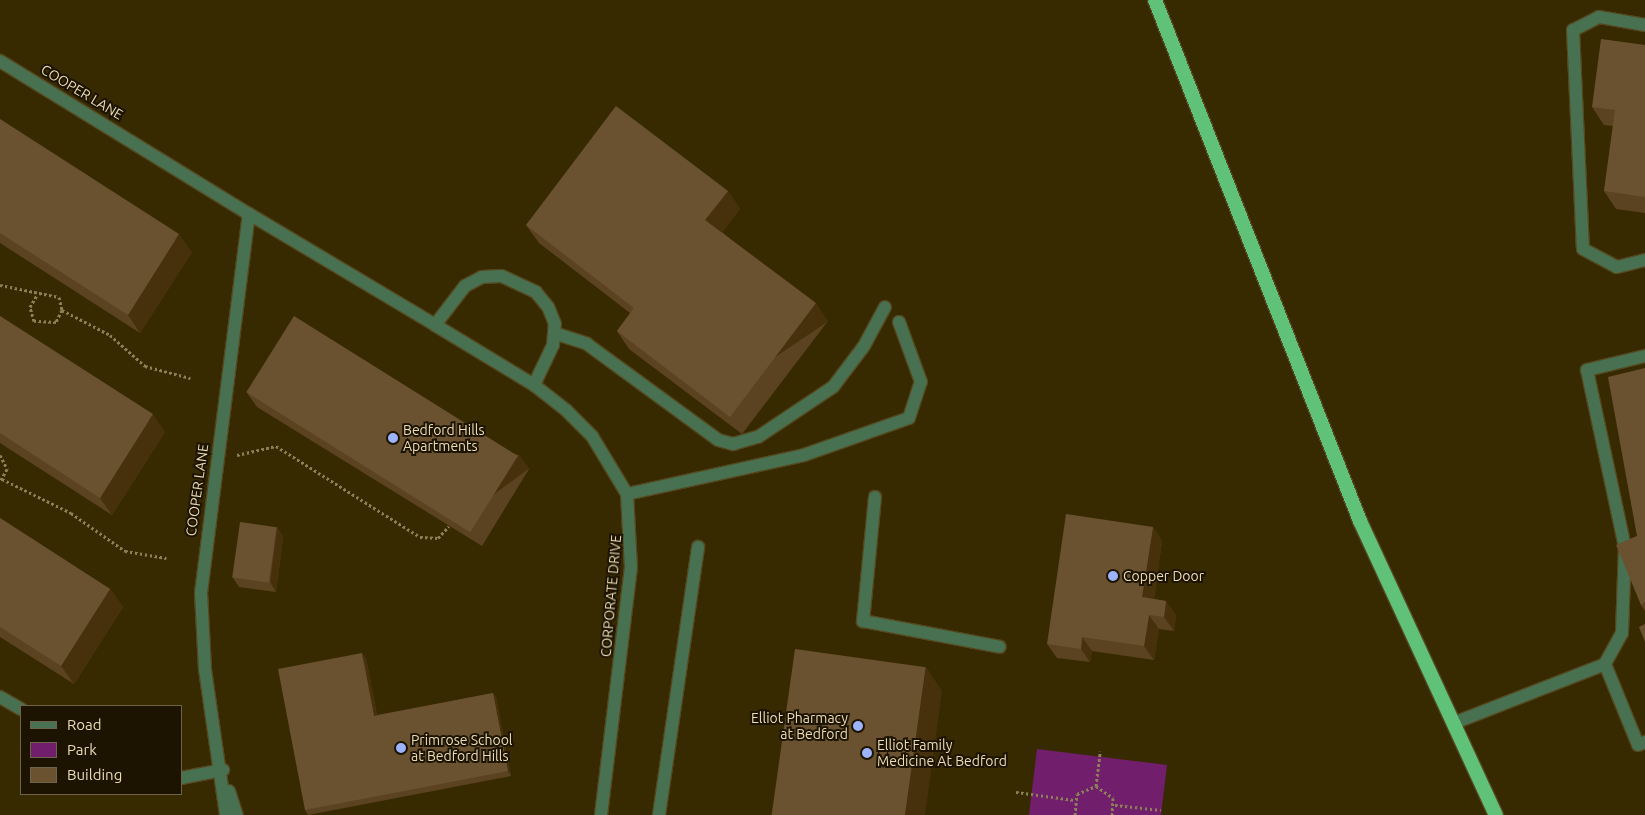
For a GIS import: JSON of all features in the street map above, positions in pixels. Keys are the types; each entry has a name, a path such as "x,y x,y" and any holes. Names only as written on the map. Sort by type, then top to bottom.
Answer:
{"highway":[{"path":"1155,0 1360,522 1496,815"}],"street":[{"path":"1645,25 1598,16 1573,30 1583,250 1617,267 1645,260"},
{"name":"COOPER LANE","path":"0,61 434,325"},
{"name":"COOPER LANE","path":"237,815 223,770 204,669 201,593 249,214"},
{"path":"434,325 465,286 482,277 501,276 536,292 548,306 554,333 534,385"},
{"path":"554,333 587,344 718,440 733,444 758,437 833,387 864,346 885,307"},
{"path":"627,494 804,455 910,418 921,382 899,322"},
{"name":"CORPORATE DRIVE","path":"434,325 534,385 592,436 627,494 631,568 601,815"},
{"path":"1454,723 1605,664 1622,633 1625,547 1587,370 1645,356"},
{"path":"875,497 862,621 1000,646"},
{"path":"659,815 698,547"},
{"path":"1605,664 1638,745 1645,742"},
{"path":"0,697 20,708"},
{"path":"182,778 223,770"},
{"name":"COOPER LANE","path":"223,770 226,815"}],"path":[{"path":"0,285 37,295 45,292 58,297 62,310 56,322 34,321 30,306 37,295"},
{"path":"62,310 110,335 145,366 190,378"},
{"path":"234,456 276,446 420,537 438,538 449,526"},
{"path":"0,455 7,468 1,480 71,512 125,551 166,558"},
{"path":"1096,786 1100,751"},
{"path":"1075,815 1074,800 1082,789 1096,786 1109,792 1114,805 1112,815"},
{"path":"1016,792 1074,800"},
{"path":"1114,805 1161,810"}],"green space":[{"path":"1037,749 1167,765 1161,815 1029,815"}],"building":[{"path":"1601,39 1645,45 1645,197 1604,191 1615,110 1592,107"},
{"path":"616,106 728,191 705,220 816,303 730,417 617,331 634,308 526,225"},
{"path":"0,119 179,234 128,315 0,233"},
{"path":"0,316 153,414 100,498 0,433"},
{"name":"Bedford Hills Apartments","path":"294,316 518,456 470,532 246,392"},
{"path":"1645,368 1645,602 1641,605 1616,545 1637,536 1608,377"},
{"name":"Copper Door","path":"1066,514 1153,527 1142,597 1166,601 1164,617 1149,615 1144,646 1082,637 1081,649 1047,644"},
{"path":"0,518 110,589 61,666 0,627"},
{"path":"240,522 277,527 269,583 232,577"},
{"path":"1645,624 1645,642 1639,627"},
{"name":"Elliot Family Medicine At Bedford","path":"795,649 926,667 905,815 772,815"},
{"name":"Primrose School at Bedford Hills","path":"362,653 374,716 493,693 508,771 305,810 278,669"}],"place":[{"name":"Bedford Hills Apartments","path":"393,438"},
{"name":"Copper Door","path":"1113,576"},
{"name":"Elliot Pharmacy at Bedford","path":"858,726"},
{"name":"Primrose School at Bedford Hills","path":"401,748"},
{"name":"Elliot Family Medicine At Bedford","path":"867,753"}]}
